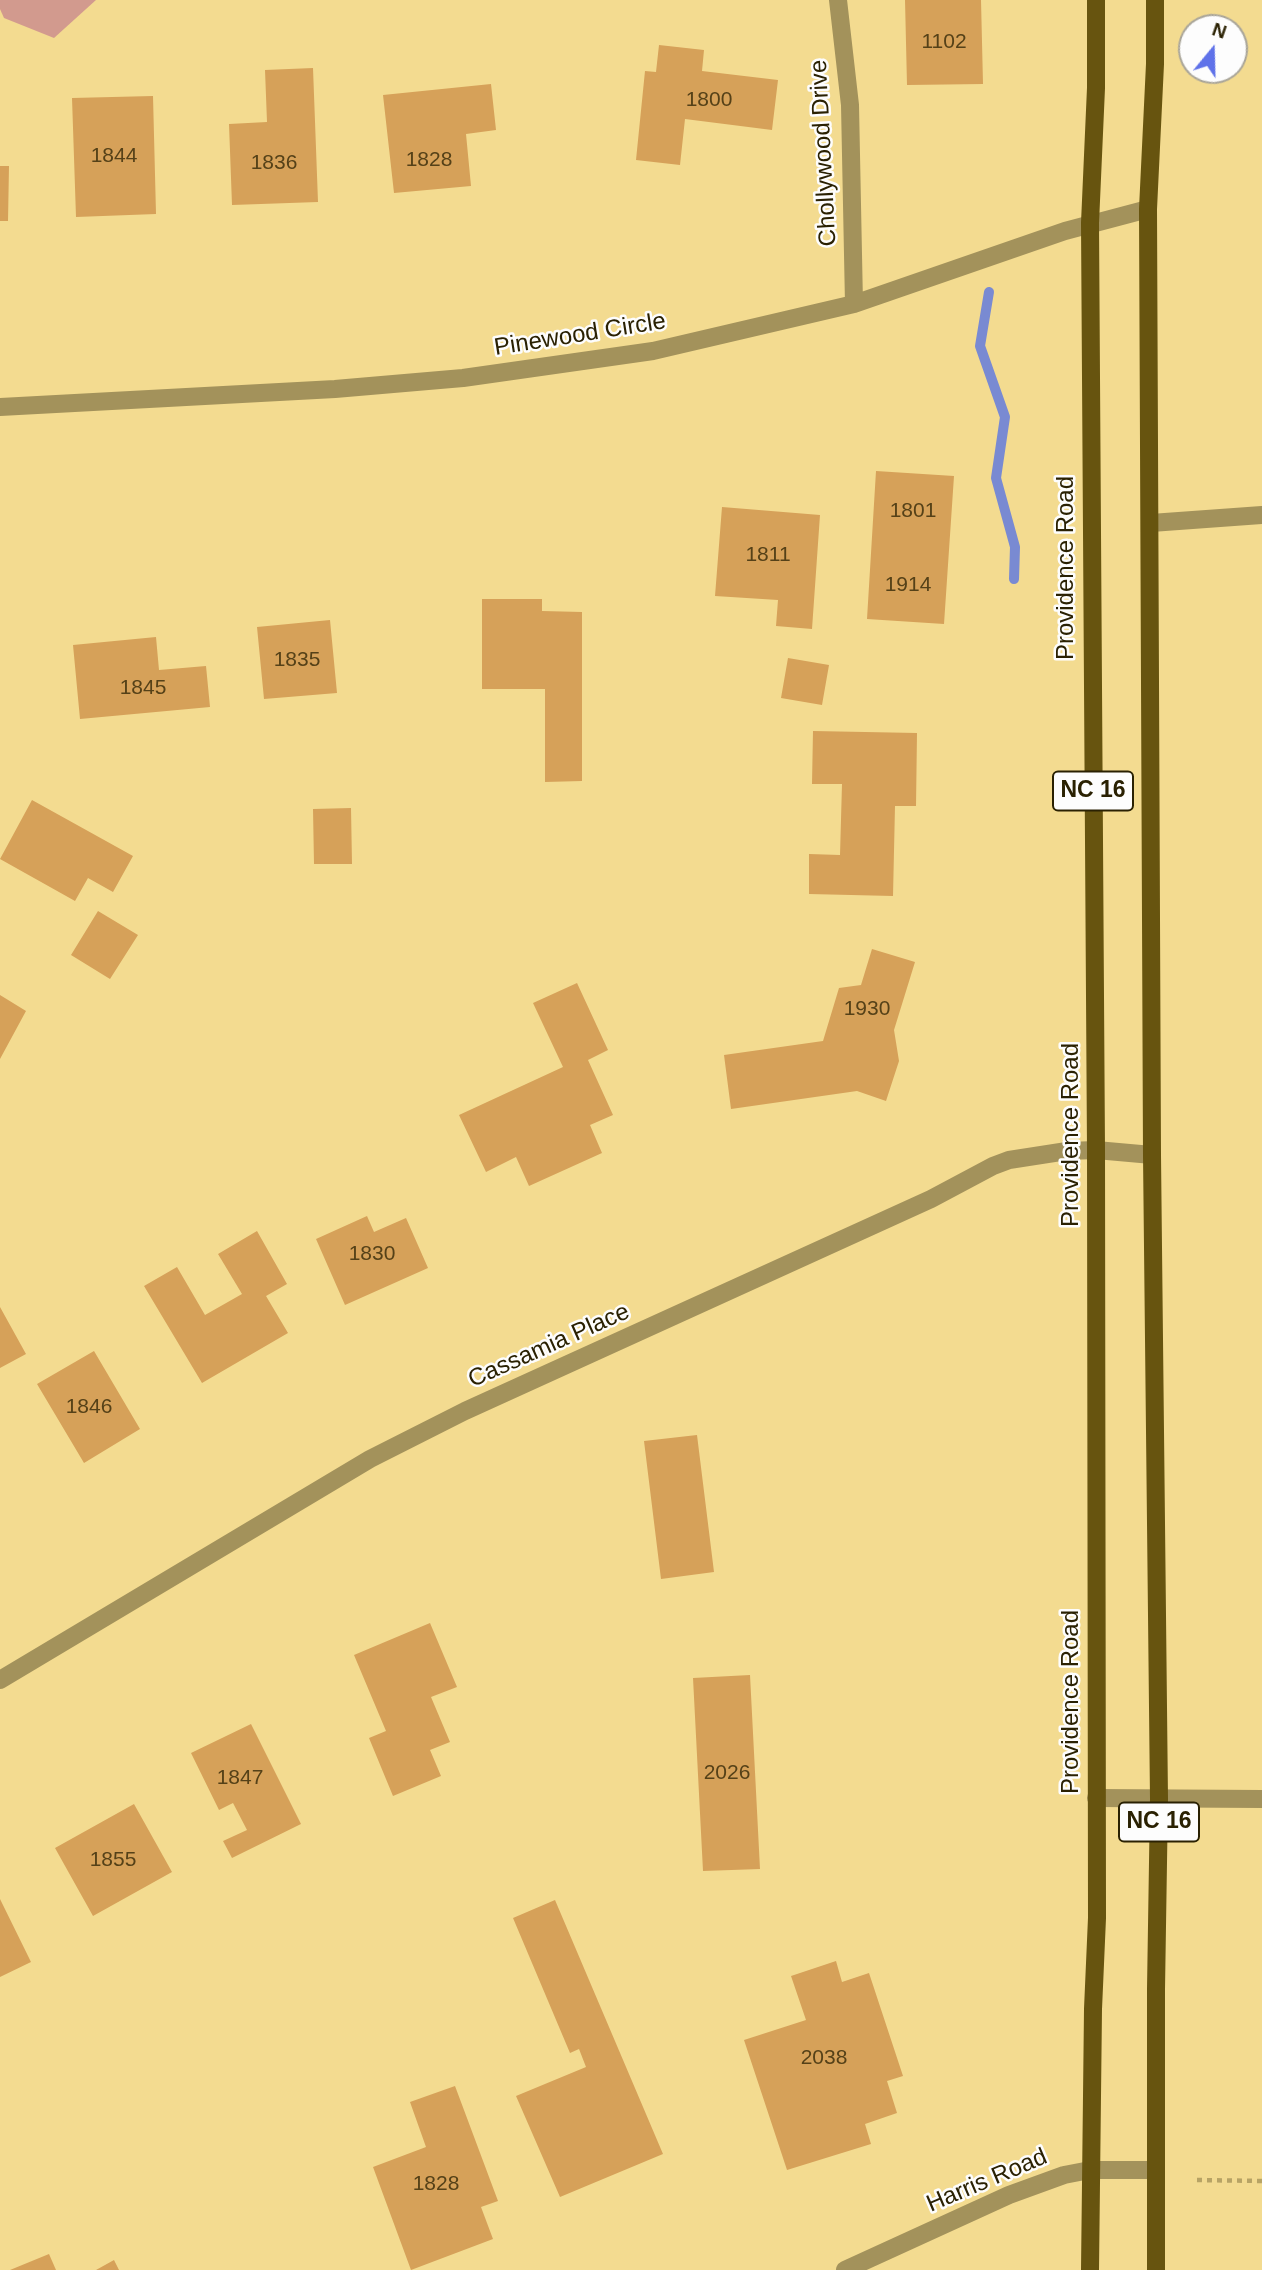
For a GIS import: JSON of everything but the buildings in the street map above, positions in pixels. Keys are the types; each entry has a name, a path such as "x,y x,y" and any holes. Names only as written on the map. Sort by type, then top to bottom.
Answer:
{"main road":[{"name":"Providence Road","path":"1090,2270 1097,1918 1096,1150 1090,223 1096,88 1096,0"},
{"name":"NC 16","path":"1155,0 1148,209 1152,1155 1159,1799 1156,2270"}],"street":[{"name":"Chollywood Drive","path":"838,0 850,105 854,304"},
{"name":"Pinewood Circle","path":"0,407 335,389 463,378 653,351 854,304 1090,223 1148,209"},
{"path":"1151,523 1262,515"},
{"name":"Cassamia Place","path":"0,1680 370,1459 465,1411 931,1199 993,1166 1021,1158 1068,1151 1096,1150 1152,1155"},
{"path":"1096,1798 1262,1799"},
{"name":"Harris Road","path":"845,2270 1009,2194 1064,2175 1090,2170 1156,2170"}],"path":[{"path":"1197,2180 1262,2181"}],"shaded area":[{"path":"0,0 96,0 54,38 4,18"}],"waterway":[{"path":"989,292 980,346 1005,417 996,478 1015,547 1014,579"}]}
